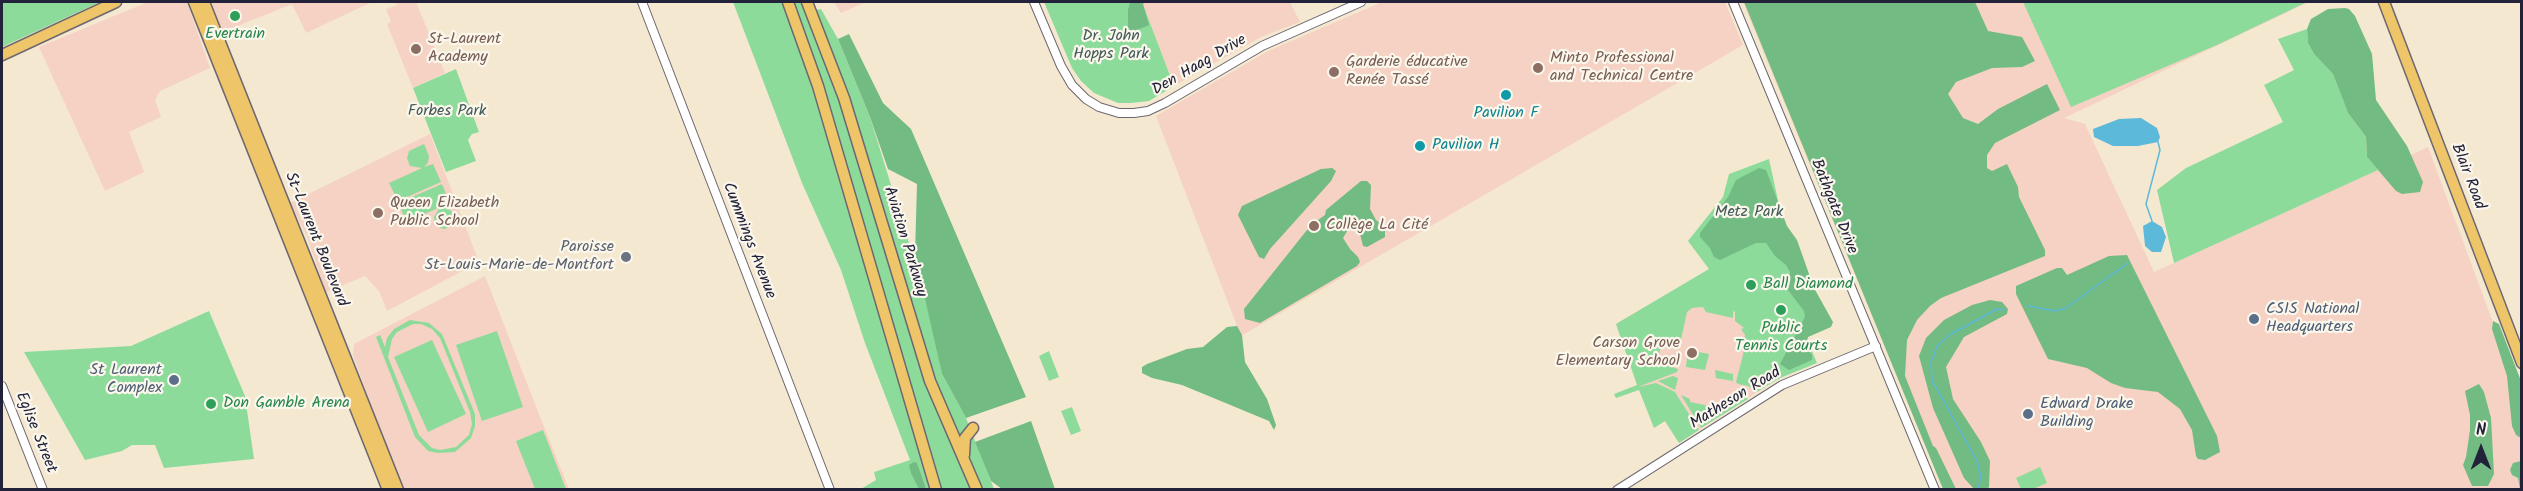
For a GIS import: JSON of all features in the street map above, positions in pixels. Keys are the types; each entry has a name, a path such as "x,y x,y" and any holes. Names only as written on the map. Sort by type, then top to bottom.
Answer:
{"main road":[{"path":"2,55 116,2"},
{"path":"104,8 125,2"},
{"name":"St-Laurent Boulevard","path":"194,2 388,489"},
{"name":"St-Laurent Boulevard","path":"204,2 398,489"},
{"path":"788,2 824,106 936,489"},
{"name":"Aviation Parkway","path":"807,2 844,98 924,361 942,412 977,489"},
{"name":"Blair Road","path":"2384,2 2522,363"},
{"path":"798,27 815,21"},
{"path":"942,412 957,426 973,428 964,441 965,464"}],"street":[{"name":"Cummings Avenue","path":"642,2 830,489"},
{"name":"Den Haag Drive","path":"1034,2 1061,66 1072,85 1086,99 1100,107 1119,113 1134,114 1155,108 1256,49 1361,2"},
{"name":"Bathgate Drive","path":"1733,2 1935,489"},
{"name":"Matheson Road","path":"1617,489 1784,384 1876,346"},
{"name":"Eglise Street","path":"2,386 43,489"}],"shaded area":[{"path":"148,2 187,2 210,68 160,91 155,100 161,117 129,132 144,172 105,191 39,47"},
{"path":"209,2 372,2 306,33 292,4 223,32"},
{"name":"St-Laurent Academy","path":"392,2 416,2 445,73 413,88 387,24 391,22 386,9 398,5"},
{"path":"834,2 866,2 841,13"},
{"path":"1142,2 1290,2 1300,22 1261,37 1174,86"},
{"name":"Collège La Cité","path":"1382,2 1725,2 1743,45 1241,336 1156,116 1268,51"},
{"path":"1743,2 2309,2 2064,118 2085,124 2154,272 2428,147 2521,398 2521,489 1943,489"},
{"name":"Queen Elizabeth Public School","path":"430,134 479,262 387,311 379,291 365,276 326,292 307,237 290,203"},
{"name":"Carson Grove Elementary School","path":"1710,269 1774,381 1679,443 1665,421 1654,428 1616,324"},
{"path":"485,276 569,489 405,489 374,414 353,355 354,344"}],"green space":[{"path":"2,2 100,2 2,47"},
{"path":"733,2 802,2 807,11 821,9 838,39 870,117 929,308 942,374 966,418 994,489 861,489 876,480 874,472 910,460 865,343 841,270 802,183"},
{"name":"Dr. John Hopps Park","path":"1044,2 1142,2 1174,86 1149,101 1131,103 1118,103 1094,93 1081,81 1072,68"},
{"path":"1130,2 1145,2 1143,4 1149,25 1130,33 1128,10"},
{"path":"1744,2 1975,2 1988,31 2022,37 2035,61 2022,67 1992,68 1956,82 1948,94 1963,118 1978,124 1998,109 2047,84 2060,110 1995,143 1987,155 1987,168 1992,171 2007,164 2018,187 2019,197 2045,250 2045,256 1941,298 1917,320 1907,340 1905,376 1933,446 1956,489 1943,489"},
{"path":"2023,2 2307,2 2217,45 2071,107"},
{"path":"2345,8 2355,16 2372,54 2376,100 2407,146 2423,182 2420,192 2402,194 2396,191 2367,157 2366,137 2348,113 2333,74 2314,54 2308,43 2307,29 2311,19 2328,9"},
{"path":"2307,29 2308,43 2314,54 2333,74 2348,113 2366,137 2367,157 2378,170 2174,263 2157,190 2186,168 2283,122 2264,85 2294,70 2278,39"},
{"path":"849,34 883,103 911,129 1026,397 966,418 942,374 915,254 917,184 888,169 870,117 838,39"},
{"name":"Forbes Park","path":"456,69 479,132 472,134 468,140 476,161 446,172 413,88"},
{"path":"424,144 429,156 428,163 424,167 433,164 441,182 398,201 389,183 422,168 410,166 407,158 409,151"},
{"name":"Metz Park","path":"1769,159 1784,228 1827,322 1804,332 1817,363 1780,378 1757,392 1748,386 1738,384 1736,382 1745,335 1741,329 1744,328 1735,321 1735,312 1733,311 1733,318 1706,312 1703,307 1692,308 1687,312 1679,349 1661,347 1658,357 1674,361 1672,367 1678,369 1677,372 1638,387 1656,383 1675,392 1699,430 1679,443 1665,421 1654,428 1639,390 1616,398 1614,394 1637,385 1616,324 1709,269 1688,241 1723,197 1729,174"},
{"path":"1332,168 1336,171 1331,181 1270,249 1264,259 1259,257 1238,215 1242,206 1321,169"},
{"name":"Metz Park","path":"1759,168 1766,170 1787,226 1797,240 1814,288 1833,322 1831,327 1808,337 1806,345 1812,355 1812,360 1789,370 1780,364 1805,317 1804,311 1788,290 1790,272 1786,265 1775,256 1766,243 1756,243 1720,260 1714,257 1710,248 1700,237 1700,233 1728,197 1736,180"},
{"path":"1361,181 1367,181 1371,185 1370,209 1376,220 1385,227 1385,237 1367,247 1363,246 1357,222 1349,228 1343,238 1358,257 1360,262 1357,266 1260,323 1245,319 1244,309 1311,225"},
{"path":"442,184 450,203 444,206 458,216 458,222 445,229 435,224 434,217 440,207 407,222 398,203"},
{"path":"2127,255 2217,436 2220,452 2205,460 2198,459 2196,456 2192,430 2180,409 2158,392 2125,388 2111,383 2087,368 2048,359 2016,294 2016,286 2057,268 2062,268 2067,275 2109,256"},
{"path":"1990,300 2002,302 2008,309 2007,314 1964,337 1946,367 1953,399 1981,442 1990,461 1989,487 1974,489 1964,478 1933,408 1919,356 1926,338 1944,320 1972,305"},
{"path":"209,311 245,396 254,459 164,468 155,445 132,445 122,451 85,460 24,352 131,346"},
{"path":"410,320 429,323 442,334 475,414 475,426 471,438 455,452 428,451 415,437 376,337 380,335 385,347 387,338 394,329","holes":["413,324 421,324 432,329 440,338 470,412 472,424 469,435 456,447 440,450 432,448 419,435 388,357 392,339 397,332"]},
{"path":"2493,321 2499,324 2521,381 2521,438 2516,435 2512,426 2507,376 2492,329"},
{"path":"1237,326 1242,335 1245,362 1267,399 1276,425 1274,430 1269,421 1182,385 1152,378 1142,373 1142,367 1147,364 1187,349 1203,347 1227,327"},
{"path":"497,331 523,407 482,421 456,345"},
{"path":"432,340 466,414 428,432 394,357"},
{"path":"1688,350 1709,354 1705,370 1686,367"},
{"path":"1049,351 1059,377 1049,381 1039,356"},
{"path":"1715,370 1733,374 1733,381 1716,378"},
{"path":"1673,376 1678,378 1675,390 1658,381"},
{"path":"2479,384 2484,392 2491,418 2494,474 2488,486 2472,486 2463,465 2470,430 2470,415 2465,391"},
{"path":"1681,395 1690,399 1690,402 1724,409 1726,404 1744,396 1748,399 1701,428"},
{"path":"1072,407 1081,431 1071,435 1061,411"},
{"path":"1031,421 1055,489 1002,489 991,481 975,442"},
{"path":"543,430 566,489 535,489 516,441"},
{"path":"2521,461 2520,489 2518,478 2512,475 2510,470 2513,463"},
{"path":"917,463 926,489 919,489 911,473 909,465"},
{"path":"2040,467 2047,483 2033,489 2021,489 2016,478"}],"water":[{"path":"2141,118 2157,128 2160,137 2158,142 2138,146 2113,146 2094,137 2093,129 2119,119"},
{"path":"2152,221 2162,227 2166,237 2161,252 2152,252 2145,246 2143,226"}],"waterway":[{"path":"2152,221 2146,204 2160,150 2158,142"},
{"path":"2028,306 2055,311 2066,308 2128,263"},
{"path":"1978,488 1981,477 1977,461 1932,380 1931,362 1937,346 1951,334 1997,309 2004,310"}],"place":[{"name":"Evertrain","path":"235,16"},
{"name":"St-Laurent Academy","path":"416,49"},
{"name":"Minto Professional and Technical Centre","path":"1538,68"},
{"name":"Garderie éducative Renée Tassé","path":"1334,72"},
{"name":"Pavilion F","path":"1506,95"},
{"name":"Pavilion H","path":"1420,146"},
{"name":"Queen Elizabeth Public School","path":"378,213"},
{"name":"Collège La Cité","path":"1314,226"},
{"name":"Paroisse St-Louis-Marie-de-Montfort","path":"626,257"},
{"name":"Ball Diamond","path":"1751,285"},
{"name":"Public Tennis Courts","path":"1781,310"},
{"name":"CSIS National Headquarters","path":"2254,319"},
{"name":"Carson Grove Elementary School","path":"1692,353"},
{"name":"St Laurent Complex","path":"174,380"},
{"name":"Don Gamble Arena","path":"211,404"},
{"name":"Edward Drake Building","path":"2028,414"}]}
